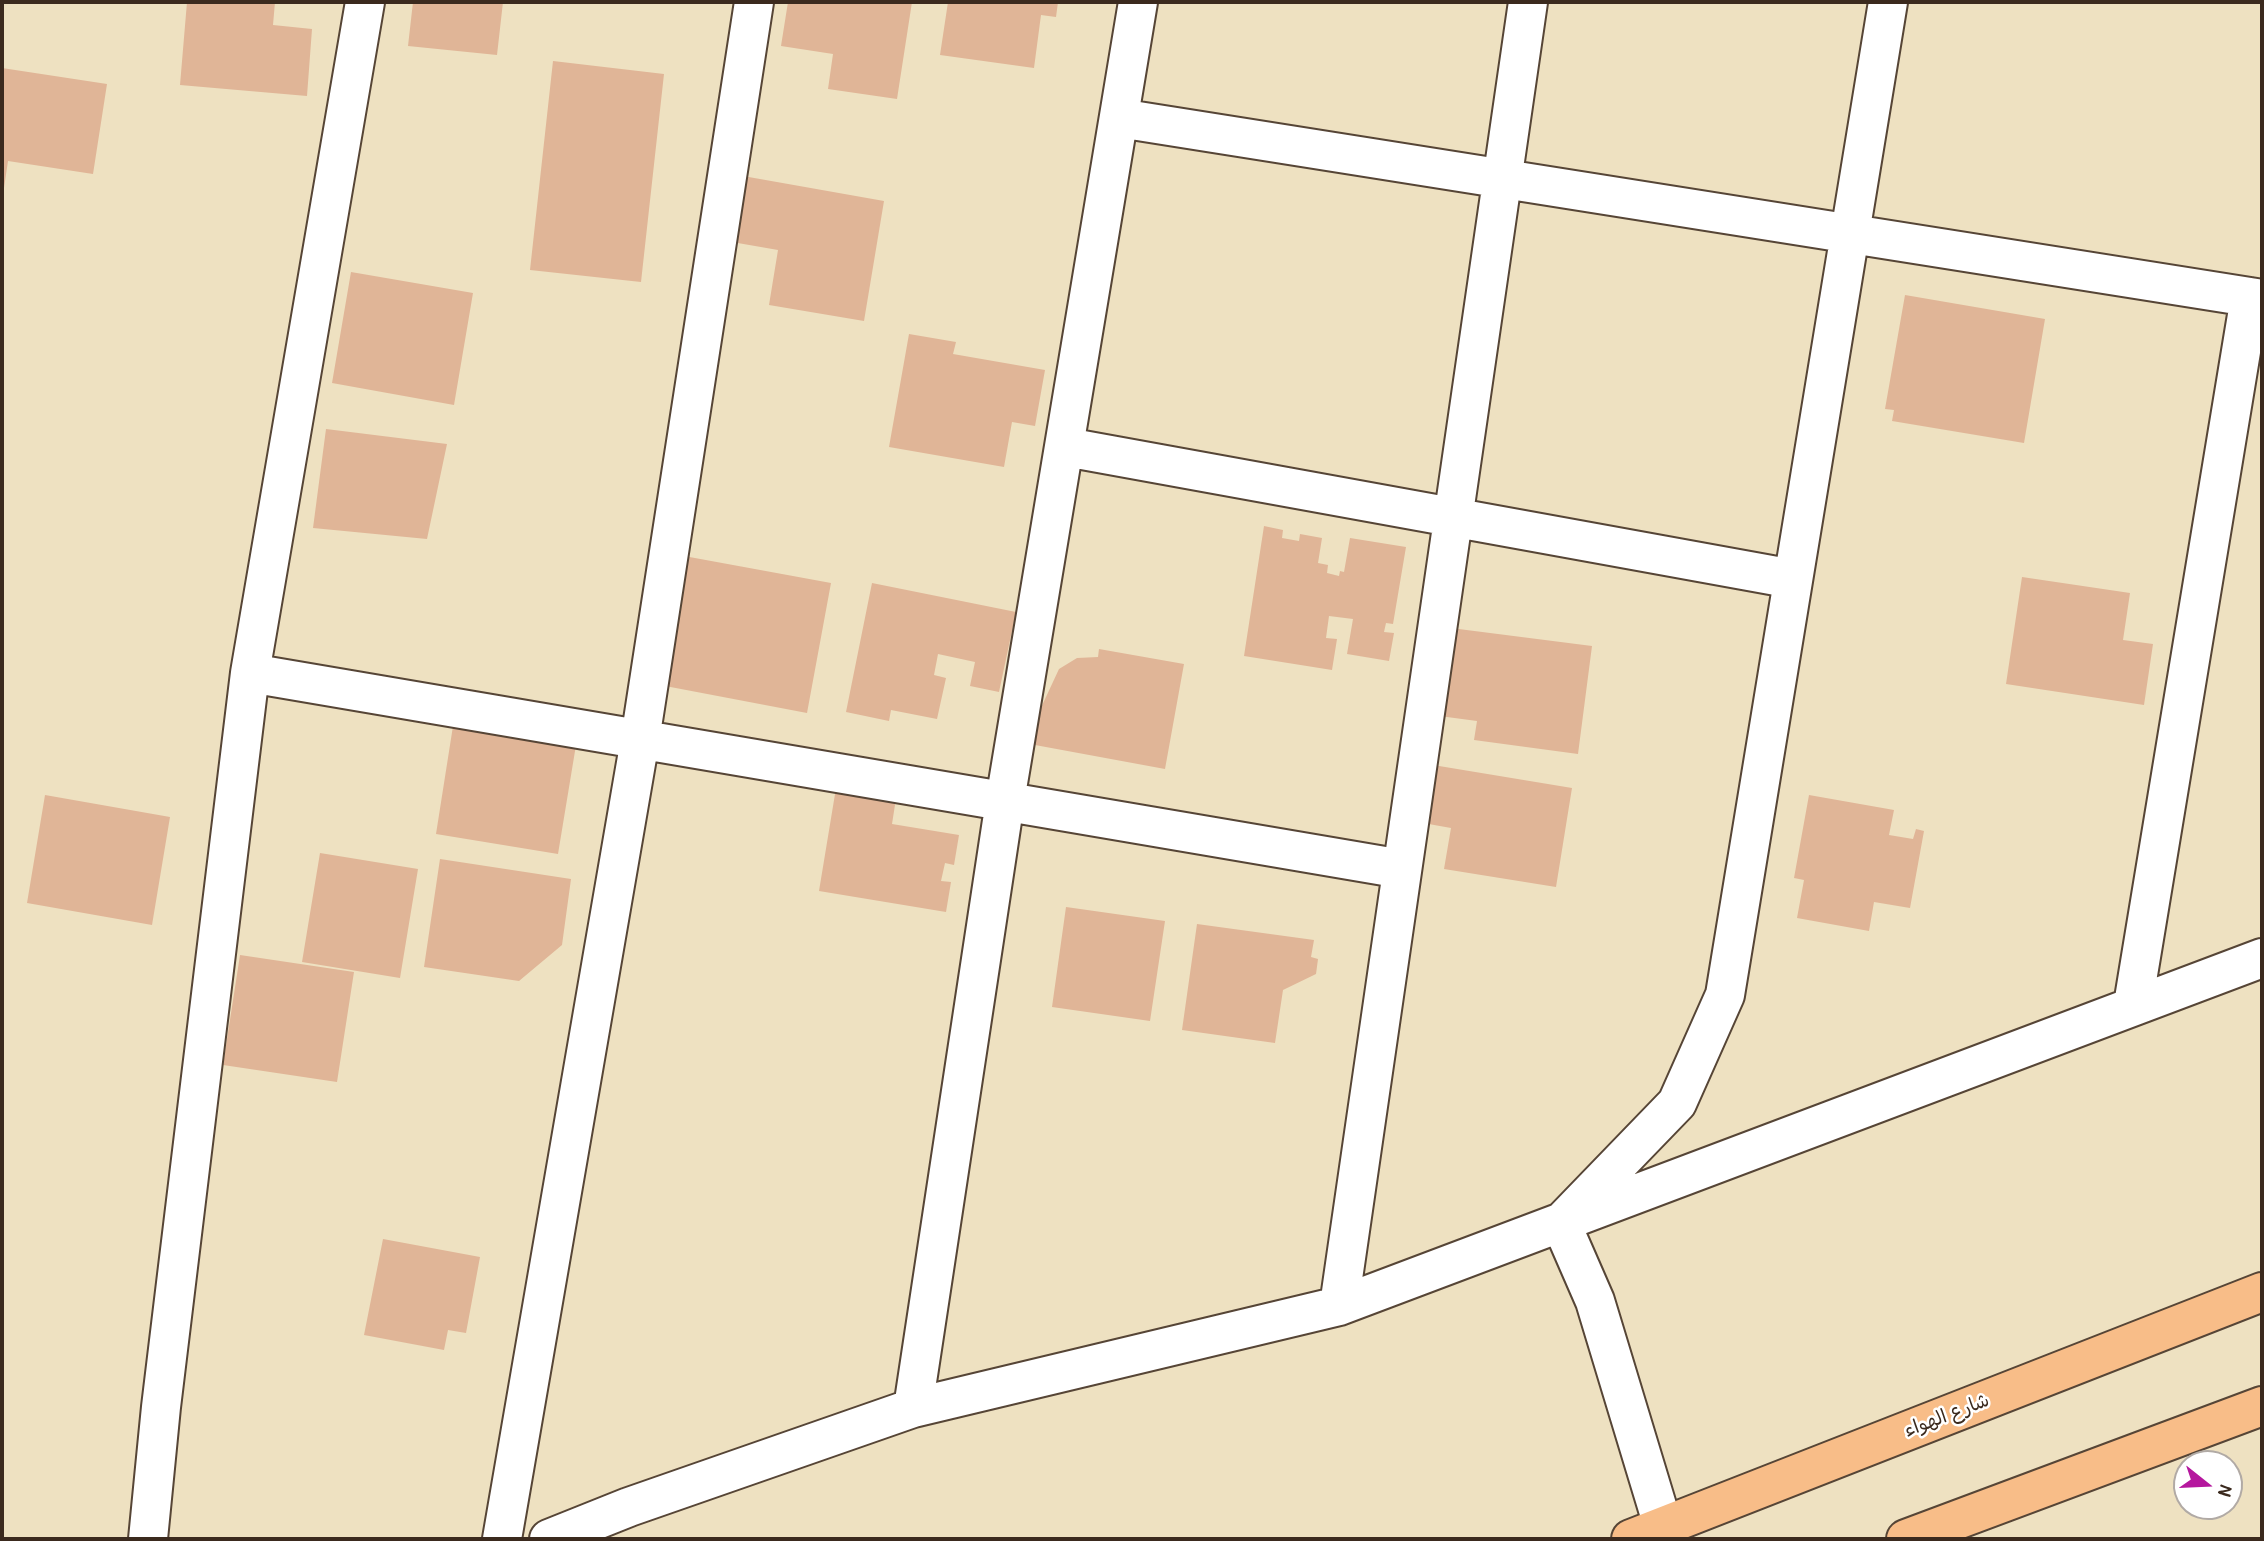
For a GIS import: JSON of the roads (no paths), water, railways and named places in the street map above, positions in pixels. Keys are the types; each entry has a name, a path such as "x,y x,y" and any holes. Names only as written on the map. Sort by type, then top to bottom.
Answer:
{"main road":[{"name":"شارع الهواء","path":"1655,1535 2262,1292"},
{"path":"1906,1539 2262,1406"}],"street":[{"path":"148,1539 161,1407 250,673 365,2"},
{"path":"502,1539 640,740 754,2"},
{"path":"913,1408 1005,801 1138,2"},
{"path":"1339,1306 1528,2"},
{"path":"1560,1223 1677,1103 1725,995 1888,2"},
{"path":"1119,118 2256,298 2133,1004"},
{"path":"1066,447 1793,579"},
{"path":"250,673 1402,869"},
{"path":"549,1539 629,1507 913,1408 1339,1306 2133,1004 2262,958"},
{"path":"1560,1223 1595,1301 1655,1535"}]}
